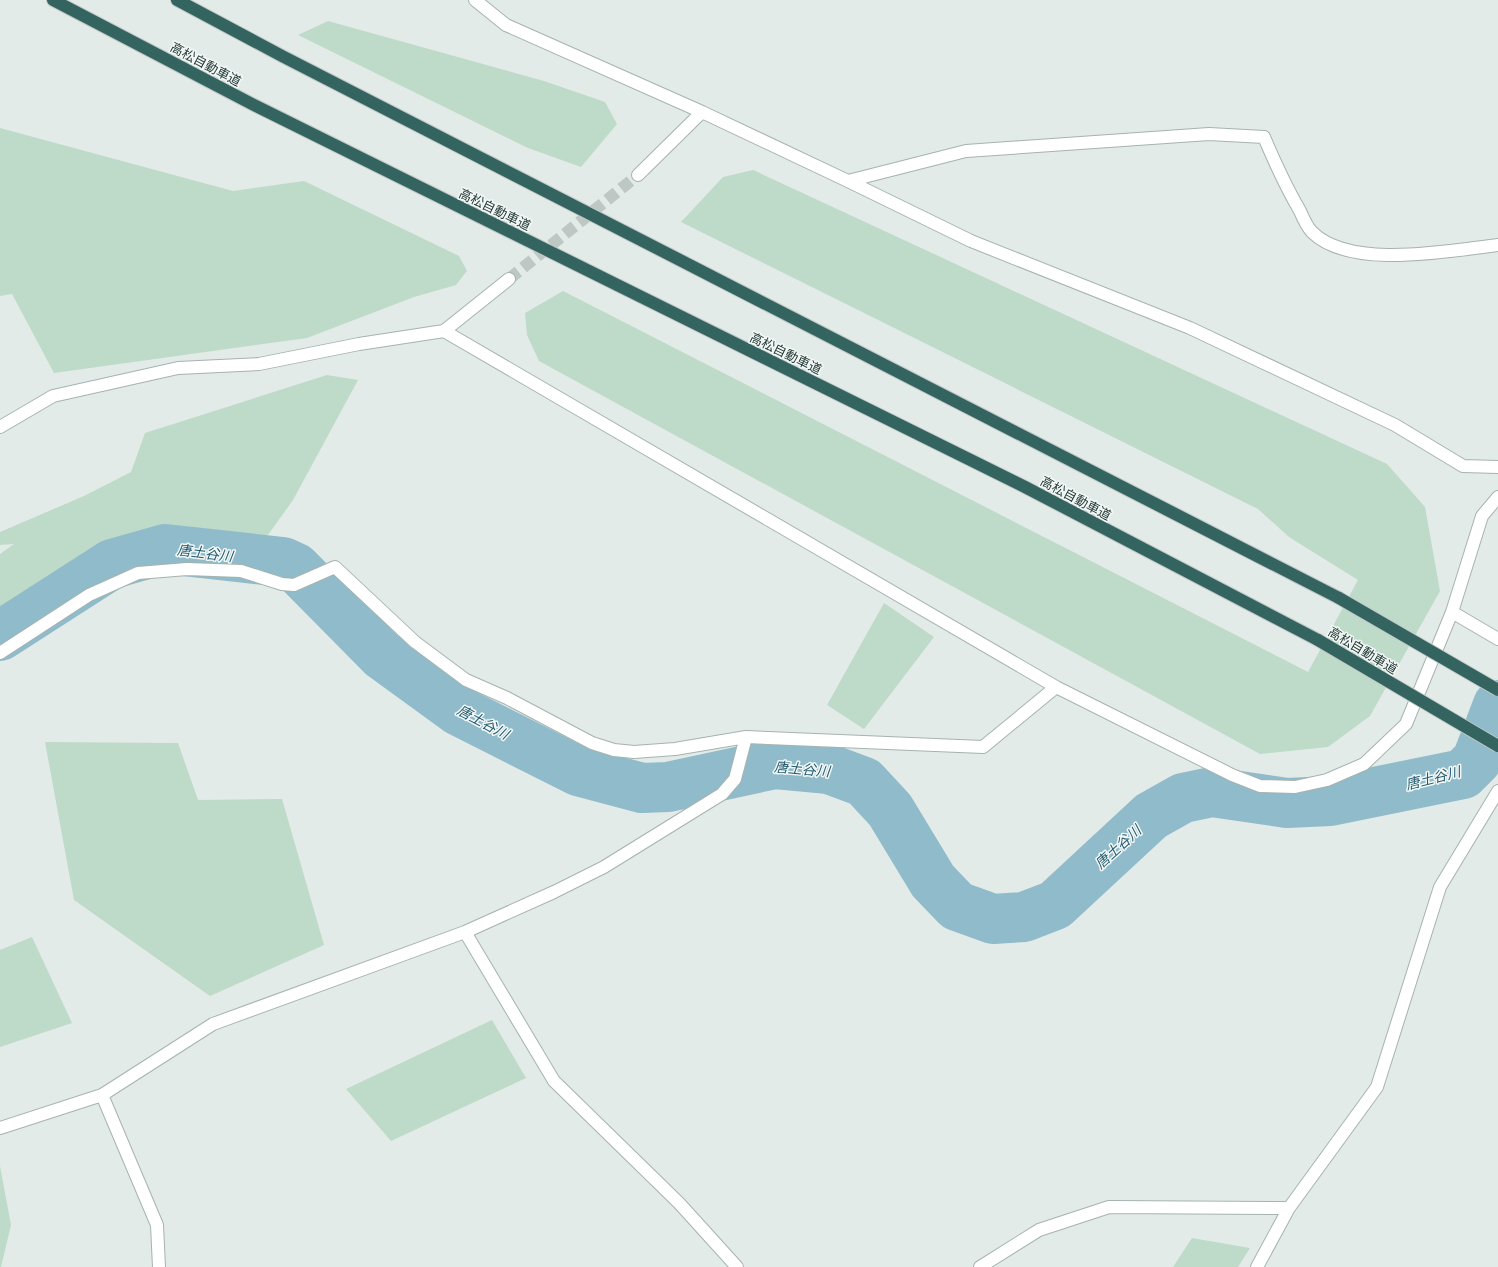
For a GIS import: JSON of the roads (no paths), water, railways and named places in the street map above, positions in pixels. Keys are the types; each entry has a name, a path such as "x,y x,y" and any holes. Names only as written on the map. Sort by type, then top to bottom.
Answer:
{"highway":[{"name":"高松自動車道","path":"53,0 259,108 1025,487 1318,640 1498,746"},
{"path":"178,0 289,59 1339,598 1498,690"}],"street":[{"path":"476,0 506,25 702,112 971,241 1190,328 1395,425 1463,466 1498,467"},
{"path":"638,175 702,112"},
{"path":"848,181 966,151 1209,134 1264,137 1280,178 1311,232 1333,247 1362,254 1408,255 1498,245"},
{"path":"0,426 53,396 178,368 259,364 359,344 444,331 509,279"},
{"path":"444,331 1056,687 1232,774 1260,786 1295,787 1327,780 1364,764 1406,724 1452,612 1482,516 1498,497"},
{"path":"0,652 89,595 138,573 187,569 241,571 282,584 294,585 335,568 415,642 466,680 507,698 592,743 614,750 634,752 675,749 746,737 983,747 1056,687"},
{"path":"1452,612 1498,639"},
{"path":"0,1128 102,1095 213,1024 465,932 554,892 604,867 722,794 736,779 746,737"},
{"path":"1257,1267 1289,1208 1377,1087 1440,887 1498,792"},
{"path":"465,932 554,1081 680,1203 737,1267"},
{"path":"102,1095 157,1225 159,1267"},
{"path":"980,1267 1039,1230 1109,1207 1289,1208"}],"waterway":[{"name":"唐土谷川","path":"0,636 112,564 165,549 283,562 296,568 382,655 459,711 578,771 642,788 668,787 775,764 829,769 864,782 890,810 933,881 957,906 993,919 1024,917 1055,905 1151,816 1183,798 1212,792 1287,803 1330,801 1463,774 1477,760 1498,705"}],"tunnel":[{"path":"509,279 638,175"}]}
